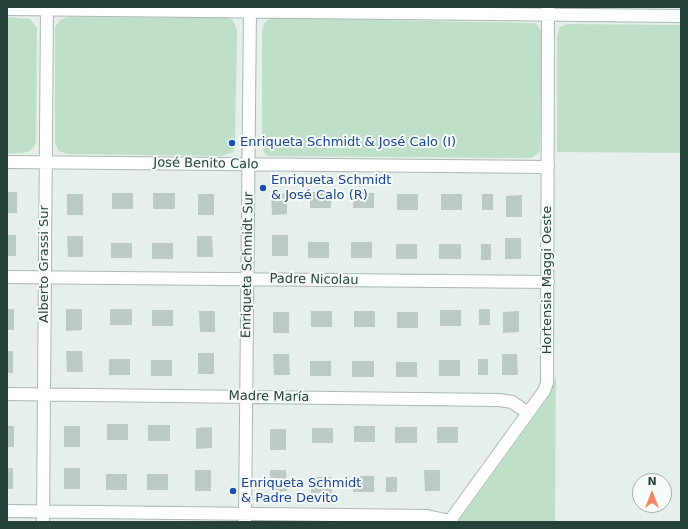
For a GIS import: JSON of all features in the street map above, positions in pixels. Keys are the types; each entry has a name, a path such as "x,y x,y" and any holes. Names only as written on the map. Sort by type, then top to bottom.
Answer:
{"street":[{"name":"Alberto Grassi Sur","path":"43,517 47,8"},
{"path":"7,9 585,11 681,16"},
{"name":"Enriqueta Schmidt Sur","path":"245,518 250,9"},
{"name":"Hortensia Maggi Oeste","path":"450,521 544,391 547,383 548,11"},
{"name":"José Benito Calo","path":"7,162 548,167"},
{"name":"Padre Nicolau","path":"7,277 548,282"},
{"name":"Madre María","path":"7,394 503,400 512,402 528,413"},
{"path":"7,511 43,517 245,518 426,516 438,517 450,521"}],"green space":[{"path":"7,17 30,19 37,28 36,143 31,150 24,153 7,153"},
{"path":"68,17 228,18 233,20 237,30 235,144 233,152 222,156 67,154 59,151 55,144 55,27 60,20"},
{"path":"275,18 535,23 542,32 540,152 531,158 268,156 264,152 262,144 262,31 266,22"},
{"path":"568,24 681,25 681,153 557,152 557,36 560,27"},
{"path":"556,374 555,522 458,522 545,402 552,390"}],"building":[{"path":"7,192 17,192 17,213 7,213"},
{"path":"310,192 331,192 331,208 310,208"},
{"path":"112,193 133,193 133,209 112,209"},
{"path":"153,193 175,193 175,209 153,209"},
{"path":"287,193 287,214 272,215 271,194"},
{"path":"353,193 374,193 374,208 353,208"},
{"path":"67,194 83,194 83,215 67,215"},
{"path":"198,194 214,194 214,215 198,215"},
{"path":"397,194 418,194 418,210 397,210"},
{"path":"441,194 462,194 462,210 441,210"},
{"path":"482,194 493,194 493,210 482,210"},
{"path":"522,195 522,217 506,217 506,196"},
{"path":"7,235 16,235 16,256 7,256"},
{"path":"272,235 288,235 288,256 272,256"},
{"path":"67,236 83,236 83,257 68,257"},
{"path":"197,236 212,236 213,257 197,257"},
{"path":"505,238 521,238 521,259 505,259"},
{"path":"308,242 329,242 329,258 308,258"},
{"path":"351,242 372,242 372,258 351,258"},
{"path":"111,243 132,243 132,258 111,258"},
{"path":"152,243 173,243 173,259 152,259"},
{"path":"396,244 417,244 417,259 396,259"},
{"path":"439,244 461,244 461,259 439,259"},
{"path":"481,244 491,244 491,260 481,260"},
{"path":"7,309 14,309 14,330 7,330"},
{"path":"66,309 82,309 82,330 66,331"},
{"path":"110,309 132,309 132,325 110,325"},
{"path":"479,309 490,309 490,325 479,325"},
{"path":"152,310 173,310 173,326 152,326"},
{"path":"440,310 461,310 461,326 440,326"},
{"path":"199,311 215,311 215,332 200,332"},
{"path":"311,311 332,311 332,327 311,327"},
{"path":"354,311 375,311 375,327 354,327"},
{"path":"519,311 519,332 503,333 503,312"},
{"path":"273,312 289,312 289,333 273,333"},
{"path":"397,312 418,312 418,328 397,328"},
{"path":"7,351 13,351 13,373 7,373"},
{"path":"66,351 82,351 83,372 67,372"},
{"path":"198,353 214,353 214,374 198,374"},
{"path":"273,354 289,354 290,375 274,375"},
{"path":"502,354 517,354 518,375 502,375"},
{"path":"109,359 130,359 130,375 109,375"},
{"path":"478,359 488,359 488,375 478,375"},
{"path":"151,360 172,360 172,376 151,376"},
{"path":"439,360 460,360 460,376 439,376"},
{"path":"310,361 331,361 331,376 310,376"},
{"path":"352,361 374,361 374,377 352,377"},
{"path":"396,362 417,362 417,377 396,377"},
{"path":"107,424 128,424 128,440 107,440"},
{"path":"148,425 170,425 170,441 148,441"},
{"path":"7,426 14,426 14,447 7,447"},
{"path":"64,426 80,426 80,447 64,447"},
{"path":"354,426 375,426 375,442 354,442"},
{"path":"212,427 212,448 196,449 196,428"},
{"path":"395,427 417,427 417,443 395,443"},
{"path":"437,427 458,427 458,443 437,443"},
{"path":"312,428 333,428 333,443 312,443"},
{"path":"270,429 286,429 286,450 270,450"},
{"path":"7,468 13,468 13,489 7,489"},
{"path":"64,468 80,468 80,489 64,489"},
{"path":"195,470 211,470 211,491 195,491"},
{"path":"270,470 286,470 287,491 271,492"},
{"path":"424,470 440,470 440,491 425,491"},
{"path":"106,474 127,474 127,490 106,490"},
{"path":"147,474 168,474 168,490 147,490"},
{"path":"353,476 374,476 374,492 353,492"},
{"path":"311,477 332,477 332,493 311,493"},
{"path":"386,477 397,477 397,492 386,492"}],"place":[{"name":"Enriqueta Schmidt & José Calo (I)","path":"232,143"},
{"name":"Enriqueta Schmidt & José Calo (R)","path":"263,188"},
{"name":"Enriqueta Schmidt & Padre Devito","path":"233,491"}]}
